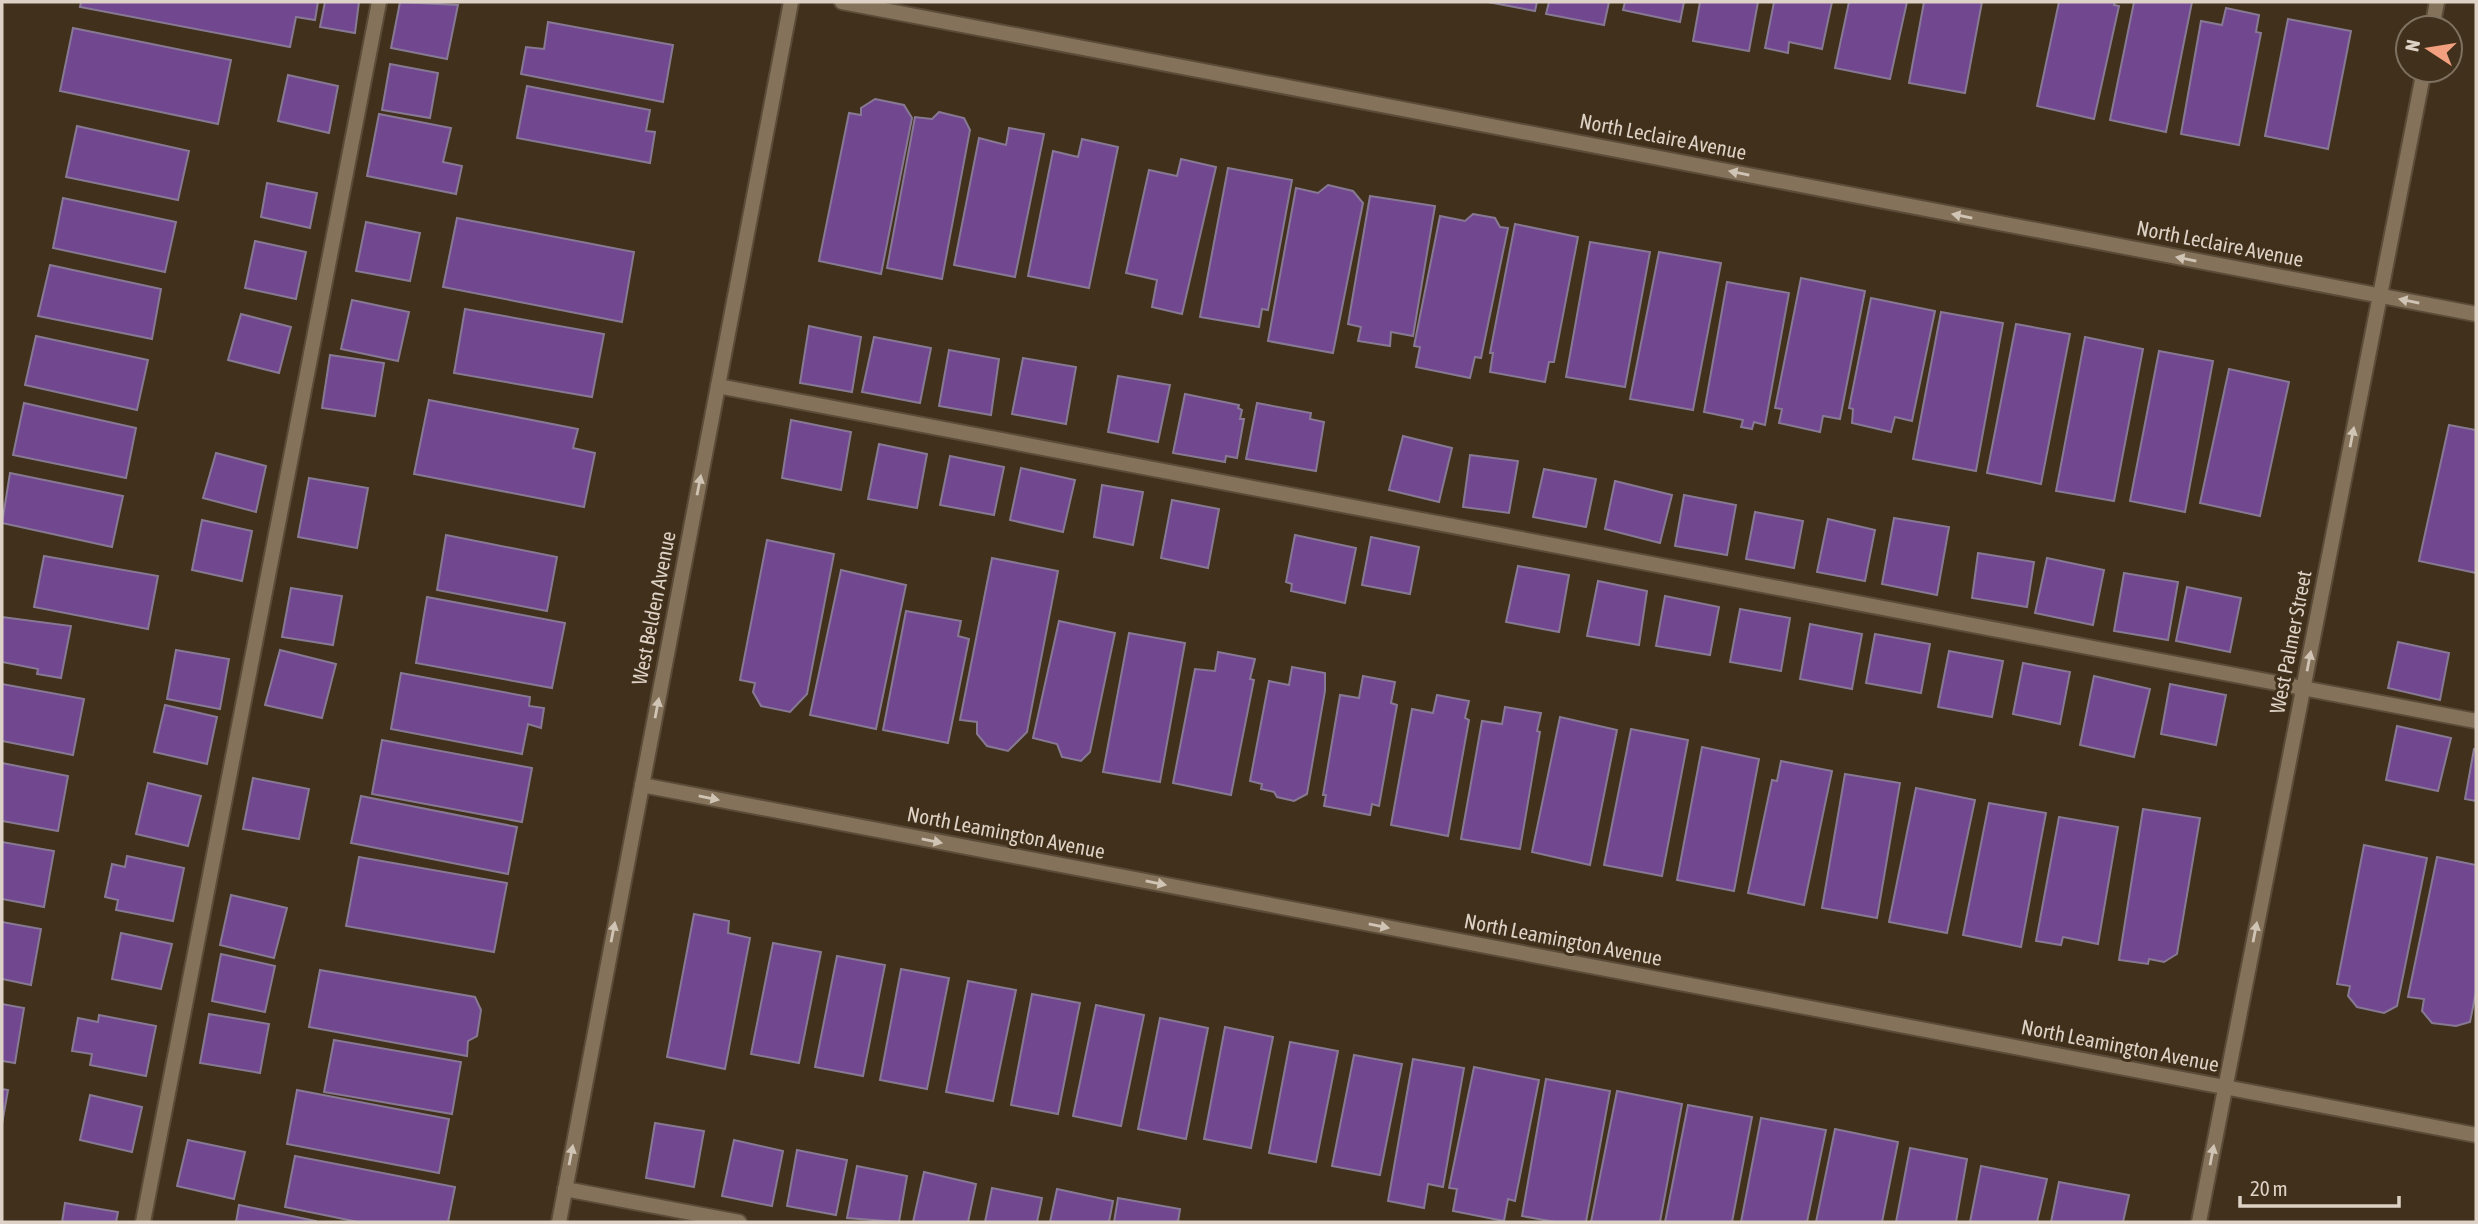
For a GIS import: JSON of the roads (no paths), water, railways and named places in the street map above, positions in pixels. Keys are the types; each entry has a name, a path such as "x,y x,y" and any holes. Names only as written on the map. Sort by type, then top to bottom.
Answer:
{"street":[{"path":"143,1222 379,2"},
{"name":"West Belden Avenue","path":"559,1222 792,2"},
{"name":"North Leclaire Avenue","path":"842,2 2476,314"},
{"name":"West Palmer Street","path":"2199,1222 2421,84"},
{"path":"718,386 2476,721"},
{"name":"North Leamington Avenue","path":"642,785 2476,1135"},
{"path":"565,1189 739,1222"}]}
